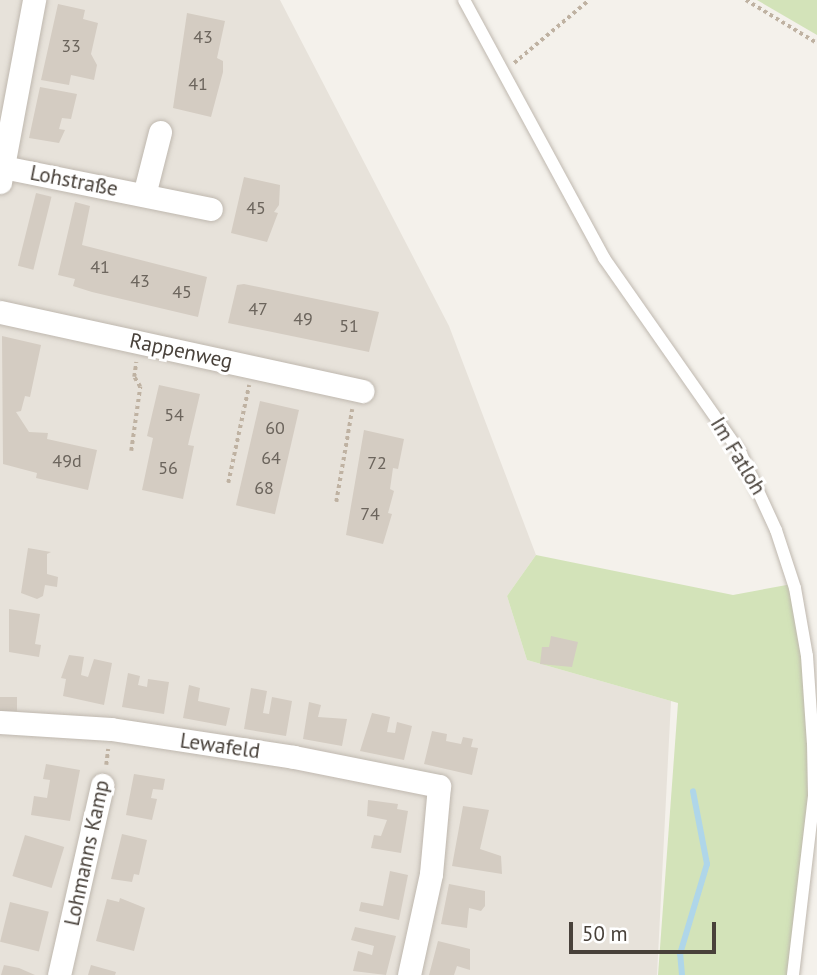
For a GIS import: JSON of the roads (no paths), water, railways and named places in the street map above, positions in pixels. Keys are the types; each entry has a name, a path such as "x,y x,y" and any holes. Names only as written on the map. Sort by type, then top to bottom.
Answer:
{"street":[{"name":"Lohstraße","path":"34,0 2,174 144,195 211,209"},
{"name":"Lohstraße","path":"144,195 160,132"},
{"name":"Rappenweg","path":"0,312 359,390"},
{"name":"Lewafeld","path":"0,722 111,729 294,757 439,786 431,874 409,975"},
{"name":"Lohmanns Kamp","path":"59,975 103,785"}],"lane":[{"name":"Im Fatloh","path":"464,0 617,280 741,454 767,505 795,588 807,656 814,796 793,975"}],"waterway":[{"path":"682,975 680,954 707,864 693,791"}]}
